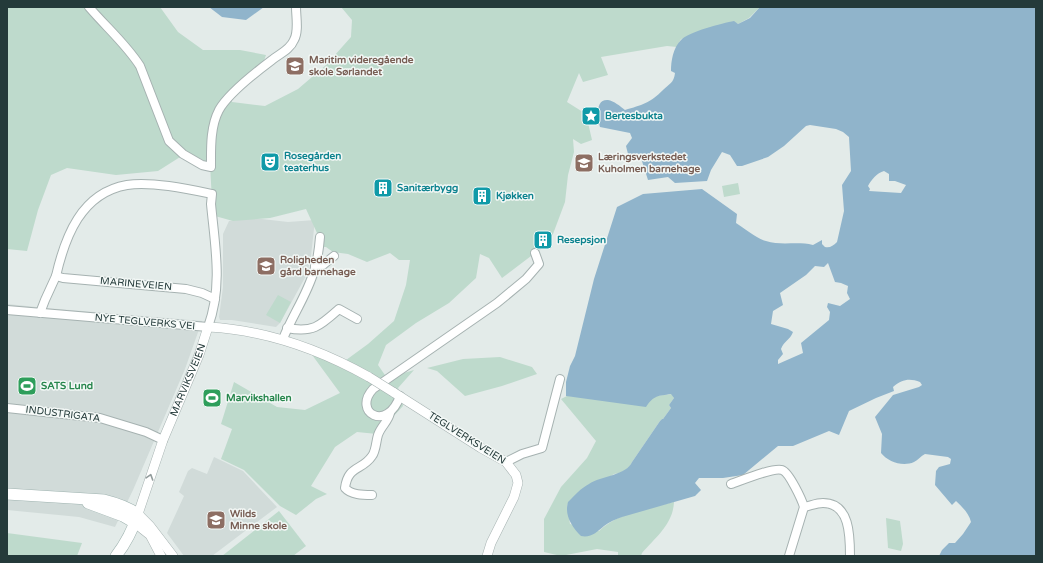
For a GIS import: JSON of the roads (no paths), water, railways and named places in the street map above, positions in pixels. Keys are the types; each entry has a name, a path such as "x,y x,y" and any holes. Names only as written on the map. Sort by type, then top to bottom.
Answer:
{"main road":[{"path":"7,494 81,500 133,516"},
{"name":"MARVIKSVEIEN","path":"115,556 133,516"}],"street":[{"path":"89,7 113,31 140,66 169,141 183,154 210,168 213,131 219,109 225,101 242,85 287,49 294,41 296,34 296,7"},
{"name":"MARVIKSVEIEN","path":"56,276 61,254 74,223 84,210 97,198 116,188 127,185 149,184 212,194 211,204 217,273 213,314 199,355 133,516"},
{"path":"283,339 307,289 315,266 320,237"},
{"path":"396,394 395,408 390,413 380,417 373,415 369,411 366,400 373,389 487,310 526,279 538,264 535,253"},
{"path":"315,266 323,265 334,256"},
{"path":"40,314 56,276"},
{"name":"MARINEVEIEN","path":"56,276 63,278 186,289 202,293 215,299"},
{"path":"287,328 304,330 312,329 322,324 339,309 357,319"},
{"name":"NYE TEGLVERKS VEI","path":"7,310 40,314 222,328 283,339"},
{"name":"TEGLVERKSVEIEN","path":"283,339 342,362 369,377 481,448 506,462 518,478 517,491 511,506 491,543 487,556"},
{"path":"506,462 522,454 542,448 560,379"},
{"name":"INDUSTRIGATA","path":"7,408 100,418 146,432 163,440"},
{"path":"372,495 348,492 345,488 346,480 349,475 373,456 381,428 389,418 390,413"},
{"path":"731,484 772,470 782,470 785,472 804,507 789,556"},
{"path":"804,507 821,503 835,506 842,512 849,530 850,556"},
{"path":"133,516 150,535 160,556"},
{"path":"133,516 150,526 173,556"}],"water":[{"path":"209,7 264,7 246,20 222,17"},
{"path":"760,7 1036,7 1036,556 939,556 942,550 949,543 955,543 971,522 967,513 961,506 956,501 952,505 935,485 936,471 939,467 950,464 951,459 948,457 925,454 914,462 901,464 888,459 881,453 882,434 875,417 893,395 922,385 920,382 913,380 900,382 893,387 894,391 849,411 839,435 829,431 793,446 778,446 743,475 723,478 699,478 695,483 701,490 695,496 620,518 608,523 588,536 581,536 570,520 567,512 568,502 578,492 594,481 625,470 671,408 669,405 674,398 671,394 659,396 651,400 646,407 566,396 566,382 570,366 575,356 594,279 617,207 643,194 702,189 737,214 736,223 762,240 778,243 801,243 813,245 822,240 822,244 825,247 834,245 837,242 844,211 842,185 851,171 849,137 843,132 836,129 810,125 806,126 784,146 768,157 742,166 737,166 730,155 722,152 711,170 707,181 675,183 668,177 648,180 640,155 629,158 626,146 632,138 630,133 600,127 598,110 601,103 604,101 612,101 625,110 650,101 671,83 674,79 675,73 671,71 673,55 678,43 685,37 714,26 734,21 738,24 750,18","holes":["884,171 889,174 889,181 895,181 906,185 901,193 869,191 870,189 868,186 871,181","828,263 835,282 848,286 847,293 850,299 840,306 828,303 827,307 830,312 829,320 801,343 803,353 778,364 778,360 783,354 781,349 782,346 793,332 771,324 773,311 783,305 780,293 806,275 815,266 824,267"]}],"place":[{"name":"Maritim videregående skole Sørlandet","path":"295,66"},
{"name":"Bertesbukta","path":"591,116"},
{"name":"Rosegården teaterhus","path":"270,162"},
{"name":"Læringsverkstedet Kuholmen barnehage","path":"584,163"},
{"name":"Sanitærbygg","path":"383,188"},
{"name":"Kjøkken","path":"482,196"},
{"name":"Resepsjon","path":"543,240"},
{"name":"Roligheden gård barnehage","path":"266,266"},
{"name":"SATS Lund","path":"27,386"},
{"name":"Marvikshallen","path":"212,398"},
{"name":"Wilds Minne skole","path":"216,520"}]}
